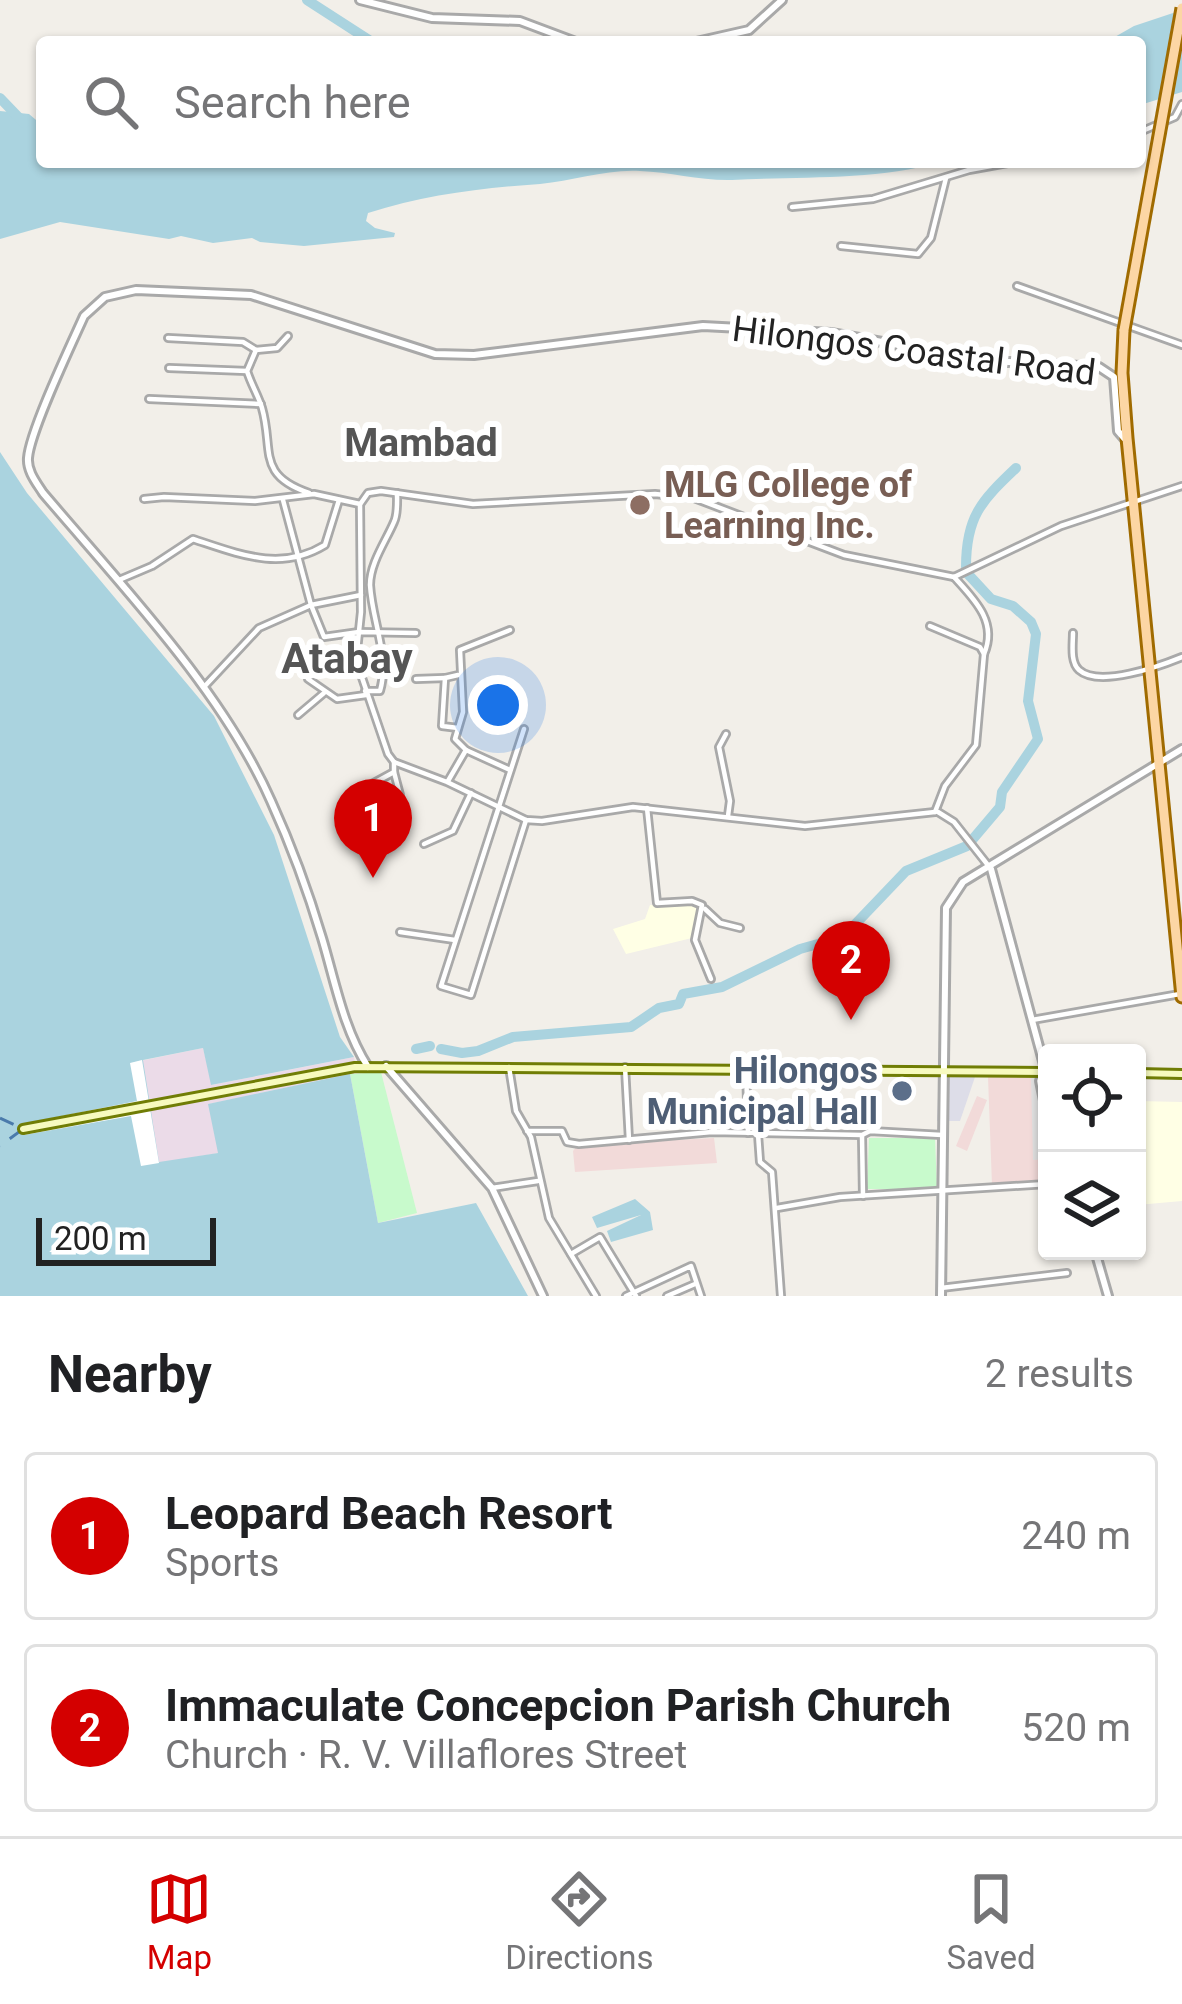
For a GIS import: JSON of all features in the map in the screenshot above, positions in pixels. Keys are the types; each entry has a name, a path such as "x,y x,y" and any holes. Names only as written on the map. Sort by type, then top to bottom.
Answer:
{"main road":[{"path":"1182,8 1124,330 1122,373 1182,995"},
{"path":"23,1130 368,1066 1038,1073"},
{"path":"1146,1073 1182,1074"}],"street":[{"path":"360,0 432,18 520,21 560,36"},
{"path":"722,36 749,30 782,0"},
{"path":"1146,129 1175,117 1182,104"},
{"path":"792,207 873,199 988,168"},
{"path":"841,246 918,254 931,238 946,178"},
{"path":"1018,286 1182,345"},
{"name":"Hilongos Coastal Road","path":"368,1066 350,1033 304,884 272,802 241,743 203,687 43,493 28,463 84,316 105,297 136,290 268,297 435,354 474,355 703,326 831,334 1018,364 1099,367 1114,377 1118,431 1128,439"},
{"path":"168,338 243,342 256,350 277,348 288,336"},
{"path":"256,350 248,371 261,404 272,469 288,484 360,504"},
{"path":"169,368 248,371"},
{"path":"149,399 261,404"},
{"path":"400,795 394,762 356,660 360,504 368,493 473,504 655,494 694,498 844,555 954,577 1061,526 1182,486"},
{"path":"308,679 324,693 348,700 382,687 384,665 370,579 384,536 395,520 397,493"},
{"path":"144,499 283,500 314,494"},
{"path":"283,500 324,637 416,633"},
{"path":"116,581 152,566 194,539 279,562 301,557 325,545 339,500"},
{"path":"935,812 945,786 976,745 984,653 990,640 987,620 954,577"},
{"path":"203,687 259,628 311,605 361,595"},
{"path":"930,626 984,653"},
{"path":"510,630 460,650 463,712 455,739 466,750 510,770"},
{"path":"1072,633 1074,662 1080,671 1094,676 1148,672 1182,657"},
{"path":"416,679 460,675"},
{"path":"445,678 442,726 458,728"},
{"path":"298,716 324,693"},
{"path":"524,729 441,986 471,995 526,820"},
{"path":"727,734 719,747 730,801 728,816"},
{"path":"1067,1273 940,1292 946,908 964,882 1182,749"},
{"path":"448,782 466,750"},
{"path":"394,762 526,820 647,808 805,826 935,812 947,817 991,868 1038,1044"},
{"path":"344,805 394,772"},
{"path":"424,844 453,831 471,793"},
{"path":"647,808 657,903 702,904 715,920 740,928"},
{"path":"702,904 696,945 711,979"},
{"path":"400,932 455,940"},
{"path":"1032,1020 1182,995"},
{"path":"386,1066 492,1188 542,1296"},
{"path":"509,1067 516,1111 527,1131 549,1218 596,1296"},
{"path":"625,1067 629,1140"},
{"path":"746,1068 748,1133"},
{"path":"527,1131 562,1131 567,1142 579,1144 748,1133 942,1135"},
{"path":"758,1133 760,1162 772,1172 782,1296"},
{"path":"862,1135 862,1196"},
{"path":"492,1188 538,1181"},
{"path":"777,1208 862,1196 1038,1185"},
{"path":"568,1255 600,1238 632,1295 691,1266 701,1296"},
{"path":"1098,1260 1108,1296"},
{"path":"667,1296 697,1283"}],"shaded area":[{"path":"650,905 695,905 699,917 692,938 626,954 613,929 645,919"},
{"path":"203,1048 212,1085 354,1057 357,1073 209,1104 219,1153 141,1166 130,1063"},
{"path":"1037,1076 1038,1181 992,1185 988,1077"},
{"path":"939,1077 975,1077 960,1121 937,1121"},
{"path":"1031,1077 1037,1077 1038,1160 1033,1160"},
{"path":"977,1096 987,1100 967,1151 956,1146"},
{"path":"1146,1101 1182,1102 1182,1201 1146,1204"},
{"path":"714,1138 717,1163 575,1172 573,1151 578,1145"}],"green space":[{"path":"381,1072 417,1213 378,1223 350,1074"},
{"path":"869,1138 935,1138 937,1189 867,1189"}],"water":[{"path":"1182,10 1182,92 1146,103 1146,36 1116,36"},
{"path":"0,111 29,114 36,120 36,168 916,168 864,175 732,180 603,173 411,201 368,213 366,221 395,233 394,237 304,246 252,238 213,243 181,236 169,239 60,222 0,239"},
{"path":"0,452 27,493 214,716 274,835 340,1037 354,1057 211,1085 203,1048 143,1060 159,1162 218,1153 208,1104 350,1074 378,1223 476,1203 528,1296 0,1296"},
{"path":"635,1199 650,1212 653,1230 611,1242 607,1231 641,1215 597,1228 592,1217"}],"pier":[{"path":"142,1060 159,1163 141,1166 131,1116 24,1135 22,1124 137,1101 130,1063"}],"waterway":[{"path":"307,0 363,36"},
{"path":"0,98 24,123"},
{"path":"966,567 969,535 978,511 1016,468"},
{"path":"441,1049 462,1053 513,1037 631,1027 659,1008 679,1004 683,994 722,987 800,949 843,937 906,871 967,846 1000,807 1002,792 1038,739 1028,701 1036,634 1031,622 1013,606 991,599 967,573"},
{"path":"416,1049 430,1046"}],"ferry route":[{"path":"0,1118 23,1129 0,1146"}],"place":[{"name":"MLG College of Learning Inc.","path":"640,505"},
{"name":"Leopard Beach Resort","path":"373,878"},
{"name":"Immaculate Concepcion Parish Church","path":"851,1020"},
{"name":"Hilongos Municipal Hall","path":"902,1091"}],"district":[{"name":"Mambad","path":"421,442"},
{"name":"Atabay","path":"347,658"}]}
